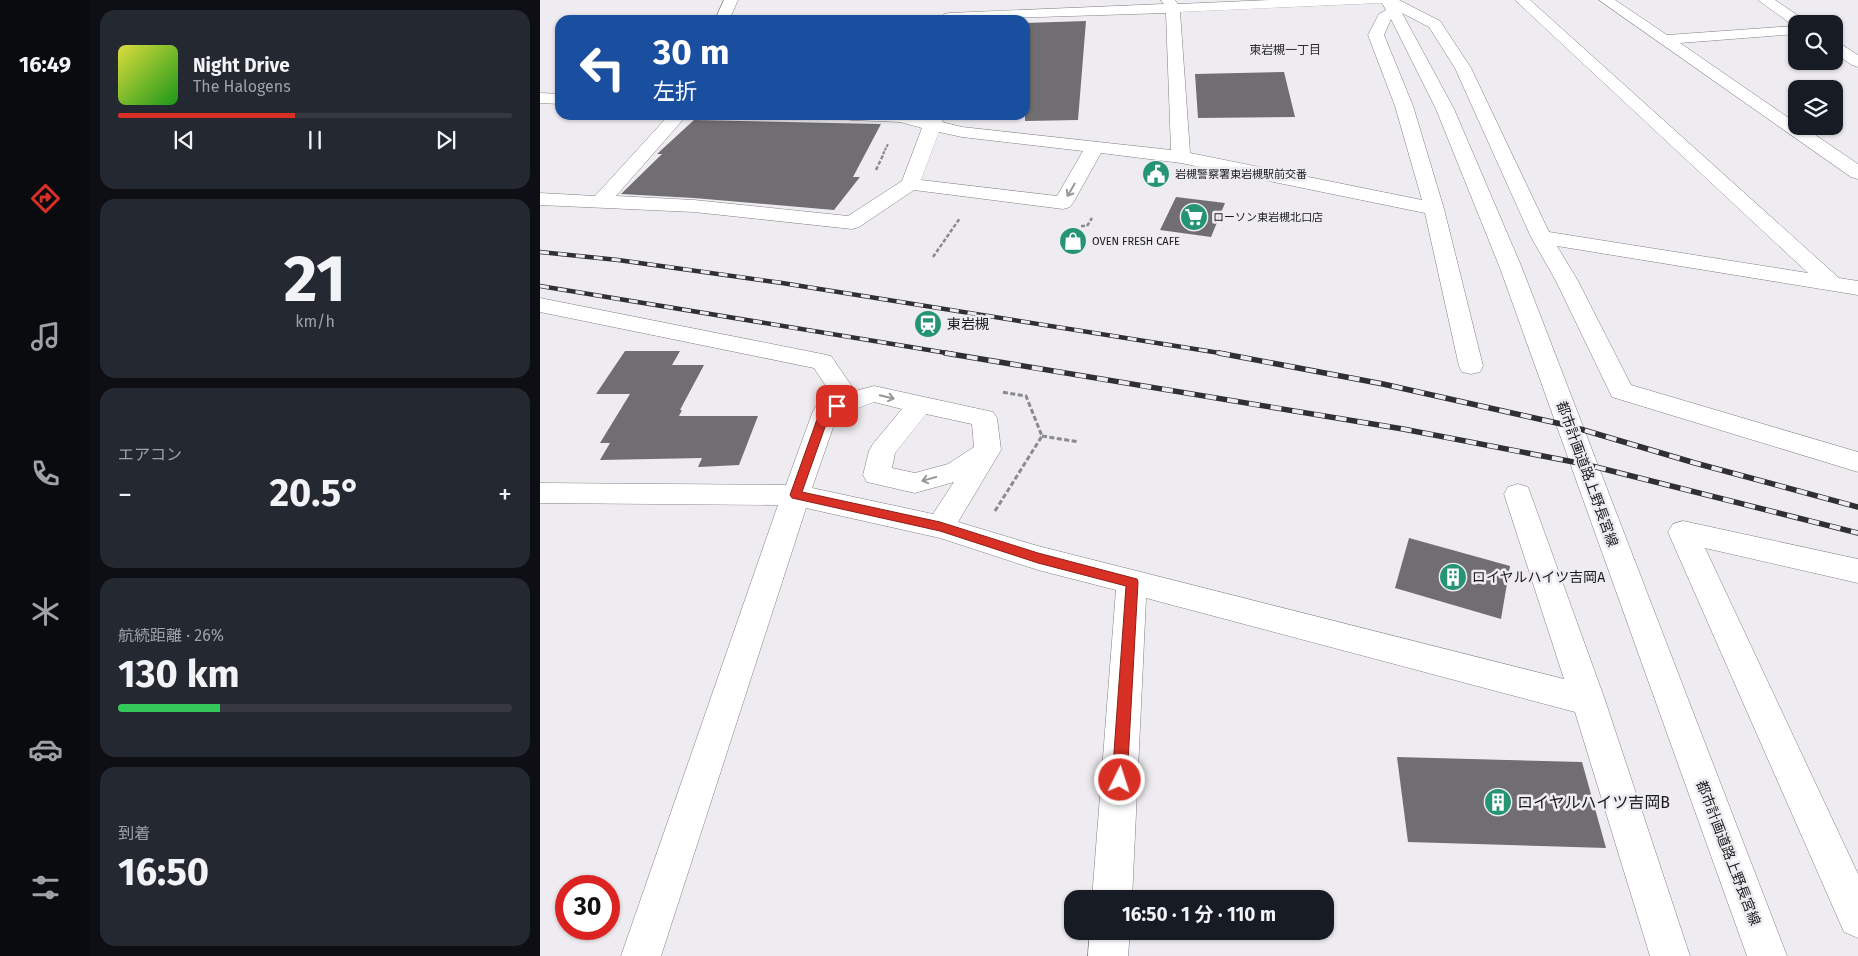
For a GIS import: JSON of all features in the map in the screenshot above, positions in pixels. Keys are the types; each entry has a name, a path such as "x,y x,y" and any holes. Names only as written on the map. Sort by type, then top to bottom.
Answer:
{"street":[{"path":"724,15 731,0"},
{"path":"945,0 948,15"},
{"path":"1522,0 1831,283"},
{"path":"1606,0 1858,173"},
{"path":"1765,0 1788,15"},
{"path":"996,15 1171,4 1387,3 1436,24 1463,68 1541,237 1567,282 1621,391 1858,462"},
{"path":"1387,3 1384,17 1376,35 1404,106 1434,209 1471,366"},
{"name":"都市計画道路上野長宮線","path":"1387,3 1445,109 1511,268 1767,956"},
{"path":"1171,4 1180,157"},
{"path":"1665,40 1788,31"},
{"path":"1843,52 1858,62"},
{"path":"540,98 555,99"},
{"path":"600,202 674,120"},
{"path":"540,199 694,206 852,223 910,184 934,120 962,132 1180,157 1434,209"},
{"path":"910,184 1063,203 1095,147"},
{"path":"1541,237 1858,288"},
{"path":"540,305 822,362 849,401"},
{"path":"641,956 826,411 849,401 874,394 984,418 988,450 940,526"},
{"path":"920,404 882,451 877,475 915,483 957,471 988,450"},
{"path":"540,493 796,495 940,526 1038,558 1588,700"},
{"path":"1518,494 1588,700 1670,956"},
{"path":"1858,570 1683,532 1858,918"},
{"path":"1113,890 1132,582"},
{"path":"1108,956 1109,940"}],"path":[{"path":"876,171 891,136"},
{"path":"1078,225 1087,226 1096,211"},
{"path":"933,257 964,212"},
{"path":"997,391 1026,396 1042,436"},
{"path":"1042,436 1078,442"},
{"path":"994,512 1042,436"}],"building":[{"path":"1086,21 1078,120 1025,121 1030,120 1030,23"},
{"path":"1284,72 1295,117 1198,118 1195,74"},
{"path":"694,120 881,124 853,177 860,177 834,210 621,194 662,154 657,154"},
{"path":"1176,197 1225,203 1211,237 1160,230"},
{"path":"625,351 680,351 672,365 704,365 680,410 682,410 679,416 758,416 739,465 698,467 702,458 600,460 610,443 600,443 630,394 596,394"},
{"name":"ロイヤルハイツ吉岡A","path":"1409,538 1510,566 1501,619 1395,588"},
{"name":"ロイヤルハイツ吉岡B","path":"1397,757 1582,762 1606,848 1408,842"}],"railway":[{"path":"540,252 618,260 782,283 1226,354"},
{"path":"540,286 953,354"},
{"path":"945,353 1403,429 1584,464 1858,533"},
{"path":"1219,353 1383,384 1570,426 1695,463 1858,507"}],"place":[{"name":"岩槻警察署東岩槻駅前交番","path":"1156,174"},
{"name":"ローソン東岩槻北口店","path":"1194,217"},
{"name":"OVEN FRESH CAFE","path":"1073,241"},
{"name":"東岩槻","path":"928,324"},
{"name":"ロイヤルハイツ吉岡A","path":"1453,577"},
{"name":"ロイヤルハイツ吉岡B","path":"1498,802"}],"district":[{"name":"東岩槻一丁目","path":"1285,50"}],"route":[{"path":"837,406 826,411 796,495 940,526 1038,558 1132,582 1120,780"}]}
